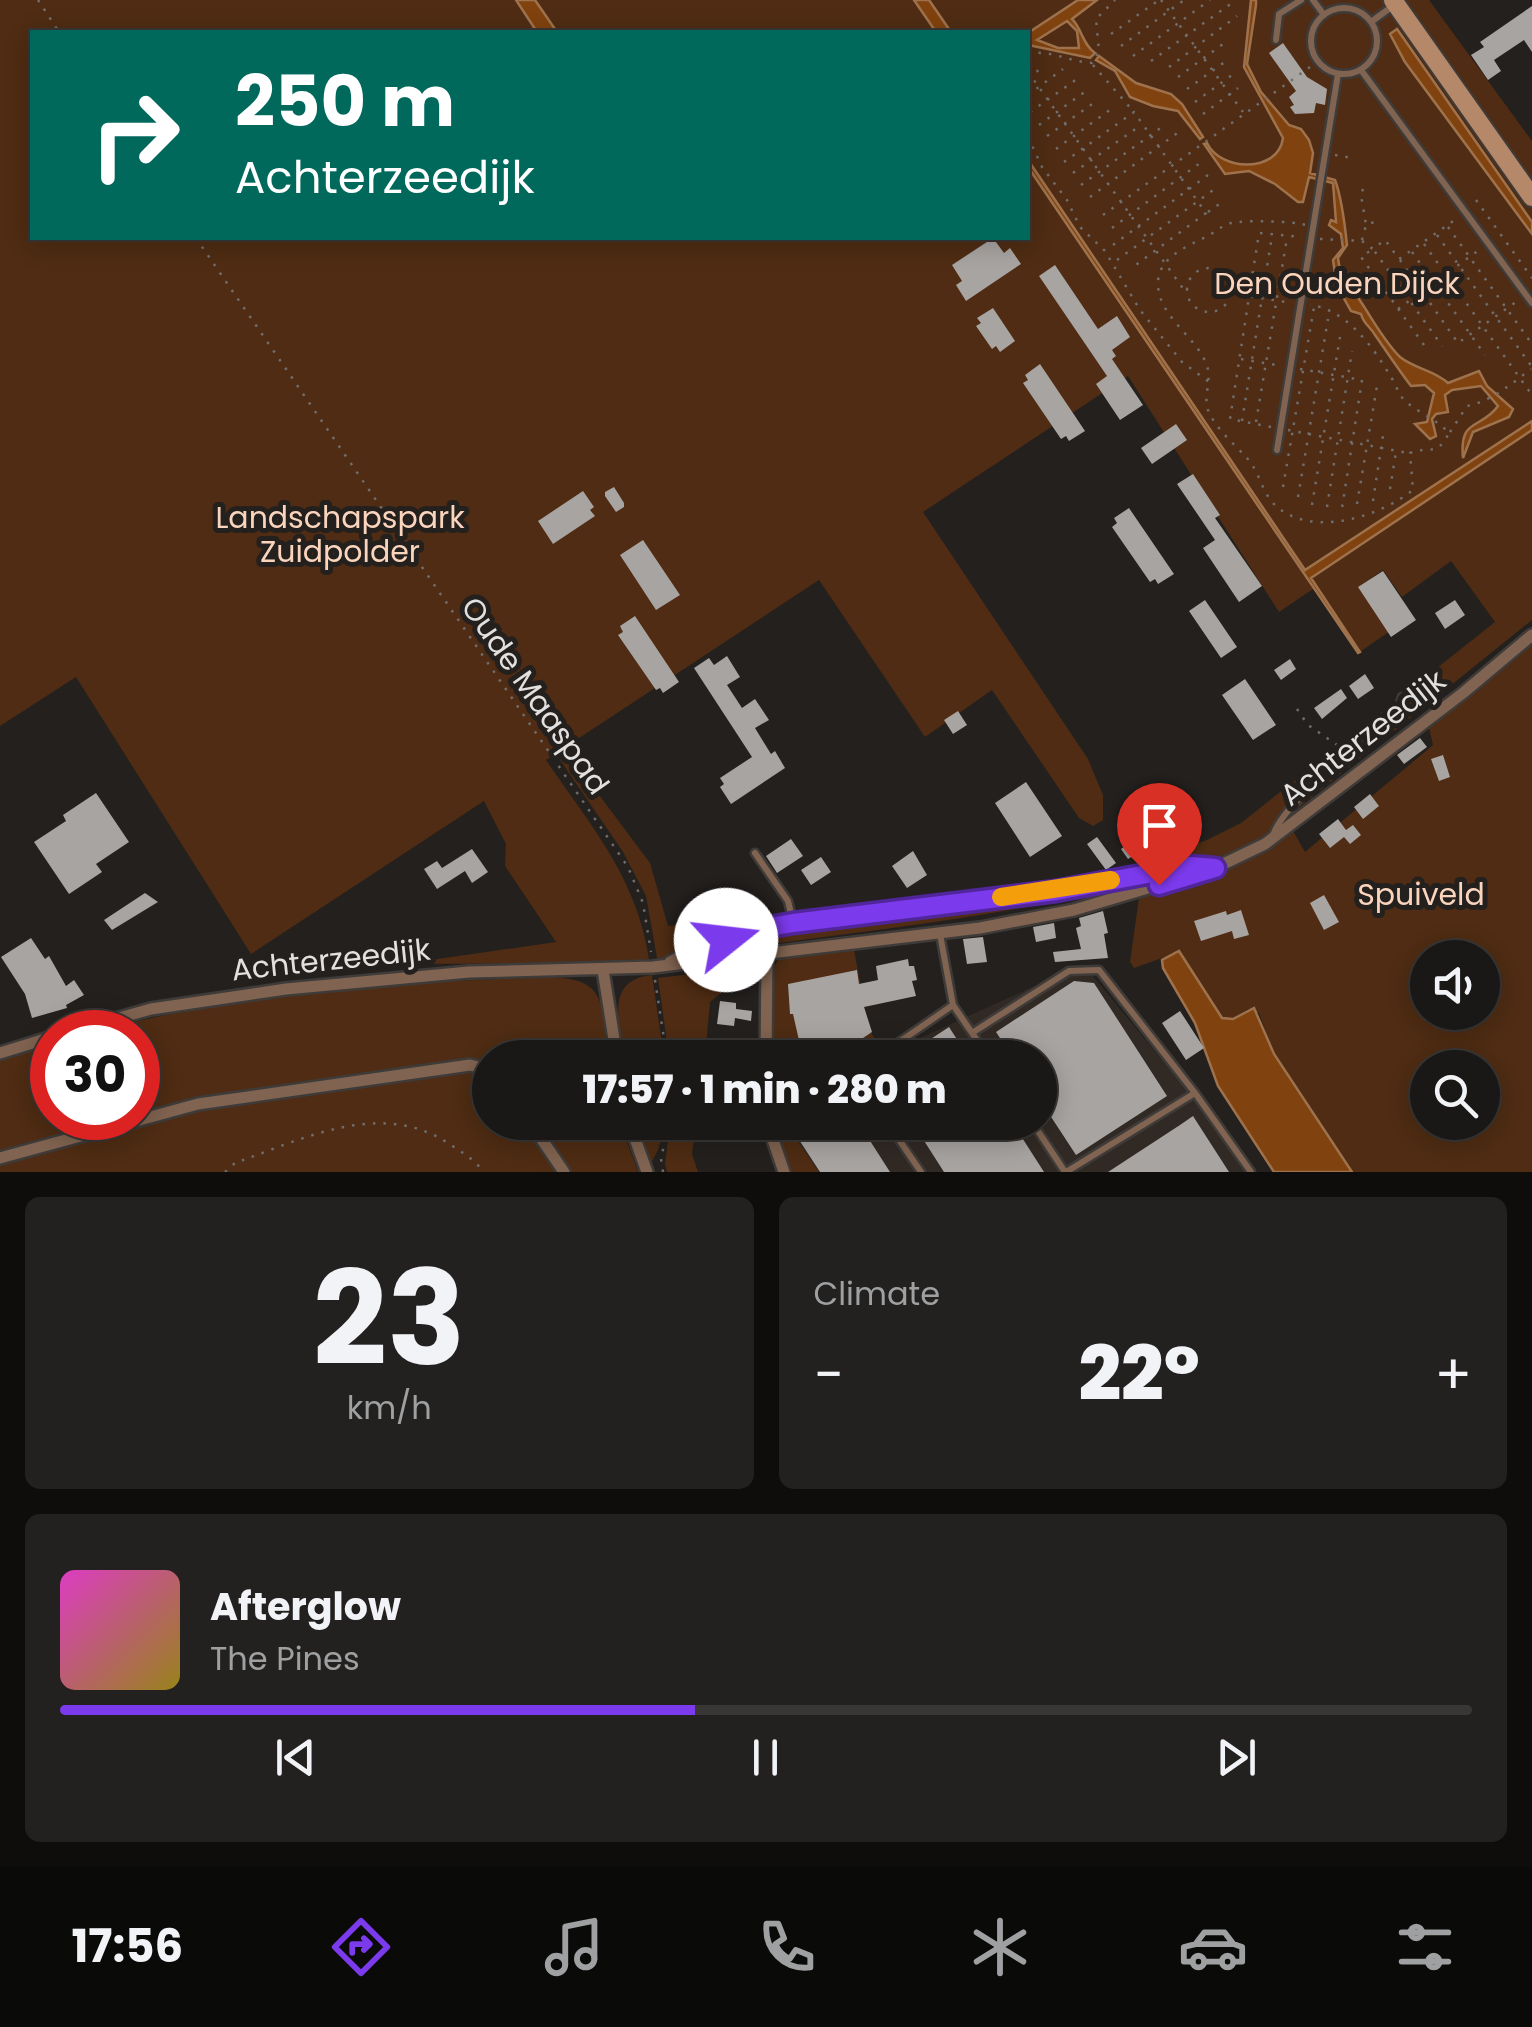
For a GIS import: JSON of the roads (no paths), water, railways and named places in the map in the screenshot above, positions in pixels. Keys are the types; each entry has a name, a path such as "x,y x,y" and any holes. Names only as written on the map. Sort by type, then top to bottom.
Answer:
{"main road":[{"path":"1396,1 1532,197"}],"street":[{"name":"Achterzeedijk","path":"159,1010 368,979 658,967 940,933 1074,910 1215,868 1271,841 1532,634"},
{"name":"Achterzeedijk","path":"658,967 690,952 764,928 1056,891 1190,866 1215,868"},
{"path":"766,1040 767,954"},
{"path":"603,970 614,1040"},
{"path":"0,1053 30,1044"},
{"path":"0,1158 198,1104 472,1066"},
{"path":"542,1140 564,1172"},
{"path":"635,1140 647,1172"},
{"path":"773,1140 784,1172"}],"lane":[{"path":"1276,40 1279,14 1301,0"},
{"path":"1313,0 1324,14"},
{"path":"1371,22 1396,1"},
{"path":"1344,8 1364,14 1371,22 1377,44 1374,55 1361,70 1338,74 1317,62 1312,52 1312,32 1324,14 1344,8"},
{"path":"1361,70 1532,303"},
{"path":"1277,450 1338,74"},
{"path":"1271,841 1278,822 1396,712 1402,696"},
{"path":"755,853 788,901 793,923"},
{"path":"940,933 953,1005 976,1040"},
{"path":"972,1033 1069,971 1099,970 1195,1092 1251,1172"},
{"path":"902,1040 953,1005"},
{"path":"1044,1140 1066,1172 1195,1092"},
{"path":"899,1140 921,1172"}],"park label":[{"name":"Den Ouden Dijck","path":"1337,284"},
{"name":"Landschapspark Zuidpolder","path":"340,535"},
{"name":"Spuiveld","path":"1421,895"}]}
